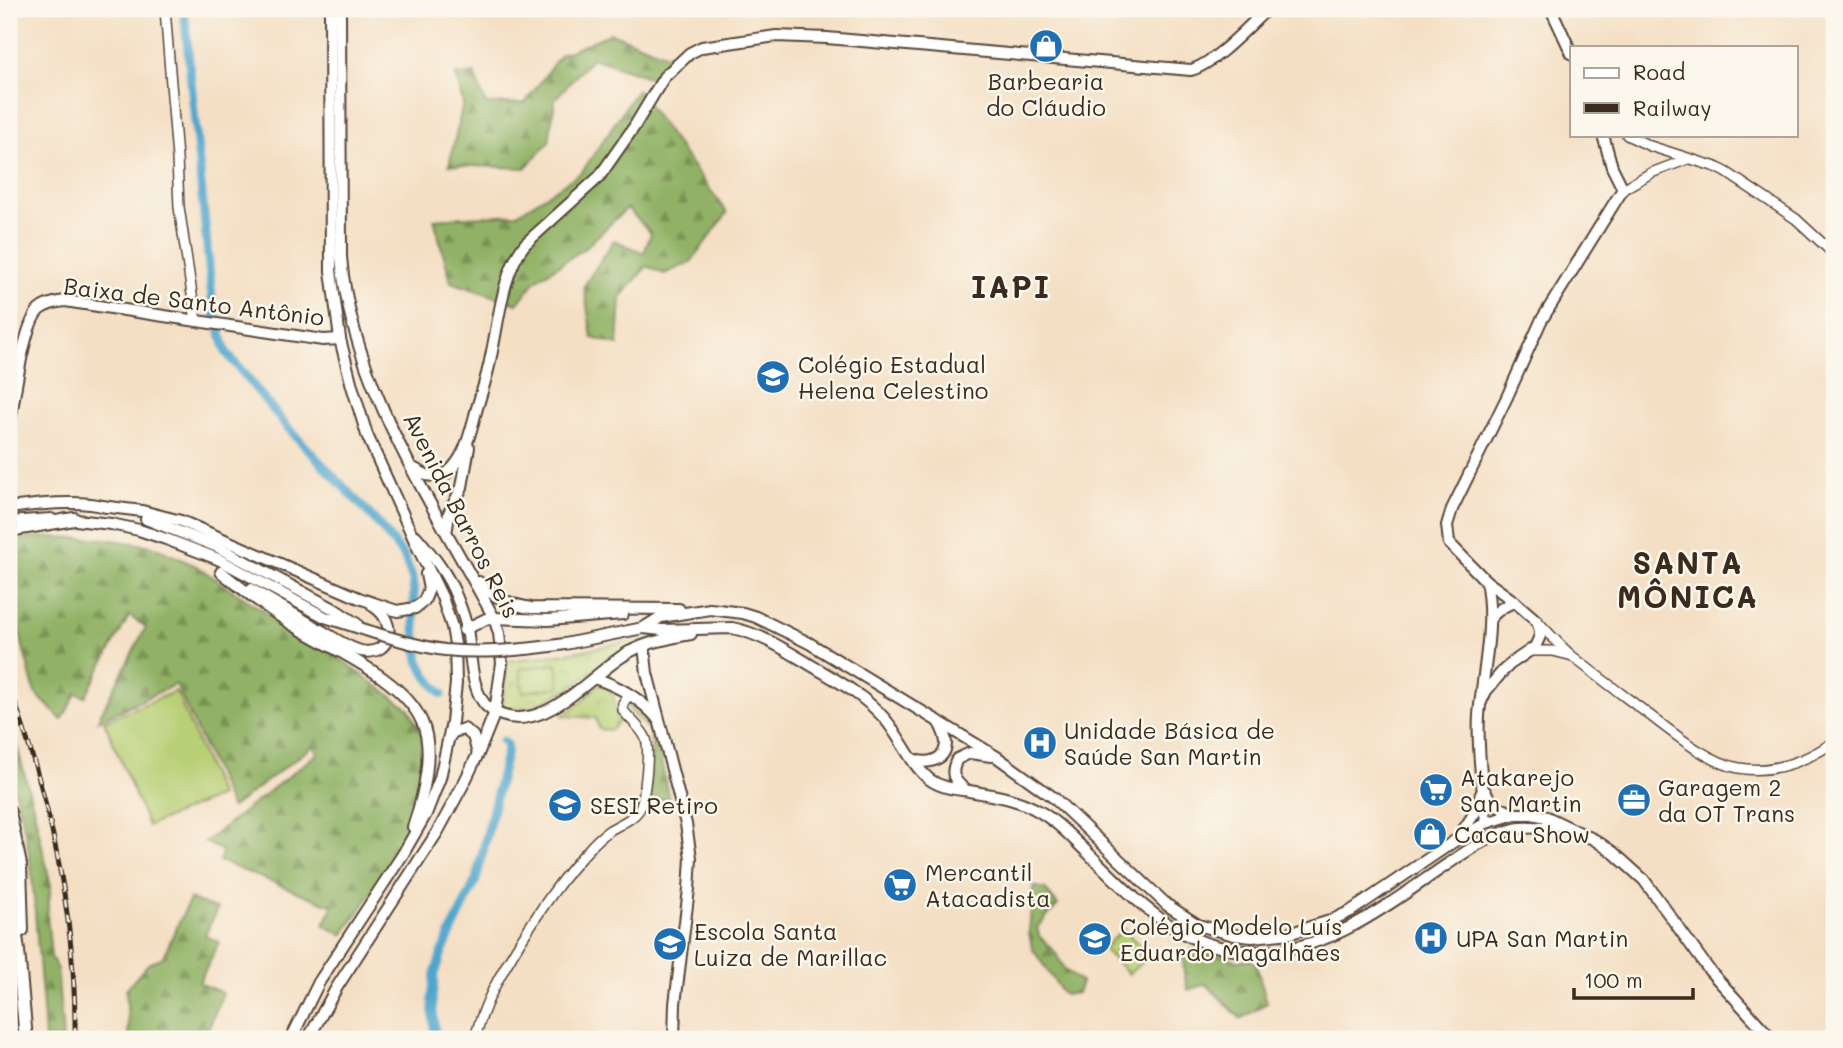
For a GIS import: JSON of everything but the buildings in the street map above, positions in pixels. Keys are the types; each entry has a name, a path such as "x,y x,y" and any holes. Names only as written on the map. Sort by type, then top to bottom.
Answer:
{"highway":[{"path":"9,530 74,519"},
{"path":"9,813 20,865 22,933 18,951"},
{"path":"9,883 26,1039"}],"main road":[{"name":"Avenida Barros Reis","path":"291,1039 319,982 426,814 440,778 455,693 456,661 449,617 368,435 352,386 341,339 331,271 330,9"},
{"name":"Avenida Barros Reis","path":"308,1039 337,987 438,831 464,783 495,712 502,663 495,618 411,467 378,394 348,307 341,257 340,9"},
{"path":"441,477 451,471 458,462 471,430 491,360 507,281 519,252 599,177 664,77 690,53 702,47 776,36 1191,69 1216,55 1267,9"},
{"path":"1551,9 1570,50"},
{"path":"1481,702 1486,691 1502,672 1530,651 1540,636 1537,621 1486,581 1449,543 1447,525 1452,509 1541,321 1623,189 1612,167 1603,136"},
{"name":"Baixa de Santo Antônio","path":"9,427 27,334 34,317 45,306 65,301 323,340 341,339"},
{"path":"341,339 348,307"},
{"path":"448,532 447,517 465,477 471,430"},
{"path":"411,467 426,475 441,477 452,484 456,499"},
{"path":"9,500 142,511 181,521 359,598 397,611 407,611 419,606 429,589 418,548"},
{"path":"9,508 36,504"},
{"path":"101,506 165,525 218,547 372,632"},
{"path":"9,522 74,519 139,530 218,559 324,617 423,646 464,651 517,650 565,644 643,628 662,630 722,627 744,631 770,641 855,691 886,720 911,758 929,778 940,785 1019,801 1037,810 1055,822 1139,903 1167,925 1201,941 1244,951 1275,951 1313,943 1386,906 1488,839 1517,829 1562,825"},
{"path":"408,526 436,559 456,596 467,627 478,692 486,707 495,712 514,718 541,713 574,695 615,661 644,646 722,627"},
{"path":"187,547 292,625 392,684 411,703 422,720 427,735 427,752 419,808 403,854"},
{"path":"467,567 487,591 519,606 710,609 743,613 767,622 809,643 997,757 1054,798 1167,905 1198,925 1234,935 1252,937 1291,933 1330,921 1368,900 1456,840 1486,823 1515,814 1547,817 1595,840 1644,880 1709,970 1772,1039"},
{"path":"222,572 354,649 363,652 375,651 385,645 389,626 380,610 359,598"},
{"path":"1466,851 1486,823 1479,732 1490,618 1486,581"},
{"path":"1490,618 1497,610 1515,602"},
{"path":"456,661 461,632 486,619 548,620 650,609"},
{"path":"643,628 661,617 710,609"},
{"path":"644,646 647,673 686,824 691,858 690,889 675,1004 674,1039"},
{"path":"594,678 630,694 660,722"},
{"path":"911,758 928,762 943,754 946,747 945,738 937,720"},
{"path":"447,740 453,733 464,729 473,736 478,754"},
{"path":"965,790 954,775 953,768 957,759 970,753 997,757"},
{"path":"1483,786 1495,805 1515,814"},
{"path":"1456,840 1476,811 1483,786"}],"street":[{"path":"165,9 179,206 202,322"},
{"path":"1629,136 1650,146 1716,167 1796,219 1834,254"},
{"path":"1623,189 1651,173 1688,159"},
{"path":"1537,621 1571,655 1684,741 1722,763 1737,768 1759,770 1781,768 1804,760 1834,742"},
{"path":"1530,651 1553,651 1571,655"},
{"path":"475,1039 487,1001 496,983 551,894 596,842 626,821 639,808 645,791 647,748 644,736 623,710 623,703 630,694"}],"green space":[{"path":"611,33 675,58 652,78 592,58 555,99 549,142 525,168 449,165 463,104 456,75 474,74 486,104 525,103 560,55"},
{"path":"637,90 727,213 690,263 664,274 647,266 621,297 618,345 592,338 584,286 614,240 644,253 651,233 627,208 585,248 536,280 517,304 451,282 434,219 517,214 582,172"},
{"path":"40,537 106,539 152,546 196,566 343,661 409,709 422,735 420,778 415,807 398,853 343,935 324,925 333,906 219,861 223,851 205,842 318,753 313,746 231,808 176,684 97,721 146,627 129,616 85,697 76,693 62,720 35,693 9,593 9,540"},
{"path":"663,635 621,651 568,689 531,708 503,707 507,661"},
{"path":"557,664 560,687 523,692 520,669"},
{"path":"604,685 613,696 619,721 612,730 599,729 596,718 563,716 597,686"},
{"path":"176,691 220,796 148,826 104,721"},
{"path":"631,700 641,711 653,734 669,799 655,800 650,796 651,737 647,728 627,706"},
{"path":"9,718 51,886 47,915 51,957 57,968 63,1039 45,1039 31,865 9,769"},
{"path":"1033,886 1045,889 1058,905 1037,927 1039,936 1055,952 1065,970 1081,982 1077,993 1064,995 1032,948 1029,932"},
{"path":"190,899 217,909 205,936 219,942 199,983 223,993 204,1039 129,1039 126,989 148,964 163,957"},
{"path":"1123,929 1149,955 1129,974 1103,949"},
{"path":"1194,949 1206,950 1212,956 1222,955 1237,961 1250,959 1256,964 1267,1003 1241,1019 1206,984 1188,990 1183,956"}],"waterway":[{"path":"184,9 213,308 226,352 287,427 374,519 404,556 413,580 419,661 428,678 442,694"},
{"path":"435,1039 432,998 435,974 442,952 476,880 507,750 503,741"}],"railway":[{"path":"9,683 38,775 59,863 71,951 75,1039"}],"place":[{"name":"Barbearia do Cláudio","path":"1046,46"},
{"name":"Colégio Estadual Helena Celestino","path":"773,377"},
{"name":"Unidade Básica de Saúde San Martin","path":"1040,743"},
{"name":"Atakarejo San Martin","path":"1436,790"},
{"name":"Garagem 2 da OT Trans","path":"1634,800"},
{"name":"SESI Retiro","path":"565,805"},
{"name":"Cacau Show","path":"1430,834"},
{"name":"Mercantil Atacadista","path":"900,885"},
{"name":"UPA San Martin","path":"1431,938"},
{"name":"Colégio Modelo Luís Eduardo Magalhães","path":"1095,939"},
{"name":"Escola Santa Luiza de Marillac","path":"670,944"}],"district":[{"name":"IAPI","path":"1011,286"},
{"name":"SANTA MÔNICA","path":"1688,579"}]}
